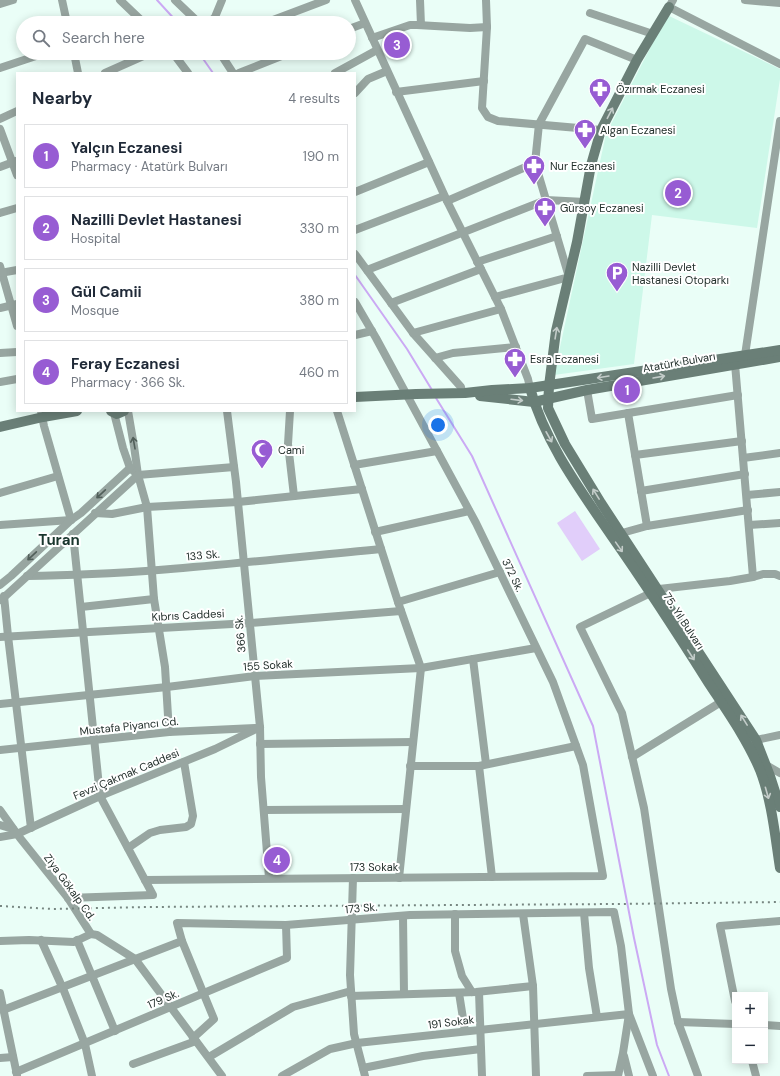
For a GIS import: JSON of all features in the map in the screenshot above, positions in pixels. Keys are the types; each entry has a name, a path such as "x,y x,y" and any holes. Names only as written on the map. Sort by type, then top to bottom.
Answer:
{"main road":[{"name":"75. Yıl Bulvarı","path":"671,3 637,60 601,130 591,165 569,277 556,331 549,386 549,412 565,444 601,503 622,533 721,702 746,740 760,771 771,808 780,868"},
{"name":"Atatürk Bulvarı","path":"462,393 549,386 780,350"},
{"name":"Atatürk Bulvarı","path":"462,393 534,402 587,390 780,357"},
{"name":"75. Yıl Bulvarı","path":"530,388 541,423 564,464 655,591 756,740 780,807"},
{"path":"356,397 462,393"},
{"path":"0,426 42,414 65,412"},
{"path":"112,412 122,412"}],"street":[{"path":"0,4 13,0"},
{"path":"62,0 65,16"},
{"path":"120,0 137,16"},
{"path":"175,0 192,16"},
{"path":"215,16 222,0"},
{"path":"284,16 326,0"},
{"path":"354,0 446,199 501,310 530,388"},
{"path":"419,25 420,0"},
{"path":"486,0 487,28 482,108 488,117 498,121 601,130"},
{"path":"745,0 780,3"},
{"path":"671,3 780,64"},
{"path":"590,13 653,34"},
{"path":"356,26 365,23"},
{"path":"372,38 410,25 487,28"},
{"path":"495,298 569,277 535,163 539,124 585,39 637,60"},
{"path":"337,72 377,50"},
{"path":"0,68 24,60"},
{"path":"75,60 78,72"},
{"path":"107,72 134,60"},
{"path":"178,60 187,72"},
{"path":"225,60 232,72"},
{"path":"242,72 272,60"},
{"path":"356,92 368,79 387,71"},
{"path":"396,92 484,81"},
{"path":"0,119 16,111"},
{"path":"745,356 780,120"},
{"path":"0,129 15,161 0,167"},
{"path":"356,192 429,162"},
{"path":"356,230 446,199 535,163"},
{"path":"367,270 546,200 584,202"},
{"path":"0,213 16,208"},
{"path":"391,303 479,265 556,236"},
{"path":"356,255 413,333 461,387 462,393"},
{"path":"16,270 1,270 14,305 16,319"},
{"name":"372 Sk.","path":"356,304 412,394 437,451 500,572 553,682 583,765 603,876"},
{"path":"0,308 14,305"},
{"path":"413,333 501,310"},
{"path":"356,335 372,331"},
{"path":"435,358 454,353 516,347"},
{"path":"0,353 16,352"},
{"path":"735,364 750,525 753,578"},
{"path":"0,382 16,379"},
{"path":"587,390 592,419 738,395"},
{"path":"112,412 130,468 138,475"},
{"path":"128,412 138,475 147,507 154,599 165,667 170,732"},
{"name":"366 Sk.","path":"227,412 238,502 260,727 269,878"},
{"path":"290,412 288,444 294,496"},
{"path":"337,412 375,532 421,668 398,878"},
{"path":"628,413 647,526"},
{"path":"42,414 44,426 71,520"},
{"path":"635,455 742,441"},
{"path":"354,465 437,451"},
{"path":"743,458 780,453"},
{"path":"31,828 16,702 4,636 2,598 138,475 234,467"},
{"path":"0,582 11,576 130,468"},
{"path":"641,491 745,474"},
{"path":"0,493 58,476"},
{"path":"96,513 112,514 147,507 238,502 362,489"},
{"path":"747,495 780,492"},
{"path":"622,533 647,526 748,510"},
{"path":"375,532 469,511"},
{"path":"0,525 71,520"},
{"path":"750,525 780,522"},
{"path":"68,898 153,895 100,796 73,534"},
{"name":"133 Sk.","path":"27,576 77,576 244,562 381,548"},
{"path":"398,602 500,572"},
{"path":"698,1076 678,1022 671,989 644,808 622,713 580,627 655,591 753,578 763,574 775,574 780,576"},
{"path":"81,607 154,599"},
{"name":"Kıbrıs Caddesi","path":"4,636 159,628 401,611"},
{"name":"155 Sokak","path":"0,704 167,687 255,676 421,668 536,648"},
{"path":"473,659 492,877"},
{"path":"632,757 721,702"},
{"name":"Mustafa Piyancı Cd.","path":"0,750 170,732 260,727"},
{"name":"Fevzi Çakmak Caddesi","path":"0,837 31,828 100,796 215,749 260,727"},
{"path":"756,740 780,735"},
{"path":"260,744 413,742"},
{"path":"410,766 482,765 576,746"},
{"path":"128,848 150,833 160,830 186,827 191,824 193,816 184,762"},
{"path":"766,765 780,773"},
{"name":"Ziya Gökalp Cd.","path":"0,810 15,832 68,898 91,934 97,935 135,959 222,1076"},
{"path":"264,810 406,810"},
{"path":"0,825 15,832"},
{"name":"173 Sokak","path":"145,880 603,876"},
{"path":"353,878 350,975 351,994 354,1034 365,1076"},
{"name":"173 Sk.","path":"182,940 177,923 286,925 403,916 614,912 629,1014"},
{"path":"584,913 589,968 597,1017"},
{"path":"455,914 455,951 462,976 476,992 481,1029 482,1076"},
{"path":"523,914 534,986 536,1076"},
{"path":"403,916 404,994"},
{"path":"733,992 720,926 780,920"},
{"name":"179 Sk.","path":"17,1074 287,958 286,925"},
{"path":"0,941 41,940 74,942 91,934"},
{"path":"41,940 85,1044 92,1076"},
{"path":"77,940 115,1031"},
{"path":"3,1010 182,940 214,1019 194,1039 132,1064"},
{"path":"209,1057 293,1007 351,994 476,992 534,986"},
{"path":"459,992 465,1031"},
{"path":"0,993 4,1030 17,1074"},
{"path":"587,1076 618,1076 629,1014"},
{"path":"629,1014 653,1076"},
{"name":"191 Sokak","path":"282,1076 330,1049 357,1043 629,1014"},
{"path":"678,1022 732,1024"},
{"path":"768,1025 780,1026"},
{"path":"363,1068 422,1056 481,1049"},
{"path":"623,1053 629,1076"},
{"path":"0,1058 13,1057"},
{"path":"753,1064 756,1076"}],"shaded area":[{"path":"667,15 780,69 780,79 757,228 652,215 634,364 554,375 606,134"},
{"path":"575,511 600,549 582,561 557,523"}],"waterway":[{"path":"157,0 172,16"},
{"path":"204,60 212,72"},
{"path":"356,276 407,349 432,390"},
{"path":"436,398 472,456 593,726 634,938 657,1045 669,1076"}],"railway":[{"path":"0,906 53,909 780,902"}],"place":[{"name":"Gül Camii","path":"397,45"},
{"name":"Özırmak Eczanesi","path":"600,108"},
{"name":"Algan Eczanesi","path":"585,150"},
{"name":"Nur Eczanesi","path":"534,186"},
{"name":"Nazilli Devlet Hastanesi","path":"678,193"},
{"name":"Gürsoy Eczanesi","path":"545,228"},
{"name":"Nazilli Devlet Hastanesi Otoparkı","path":"617,292"},
{"name":"Esra Eczanesi","path":"515,378"},
{"name":"Yalçın Eczanesi","path":"627,390"},
{"name":"Cami","path":"262,470"},
{"name":"Feray Eczanesi","path":"277,860"}],"district":[{"name":"Turan","path":"59,540"}]}
